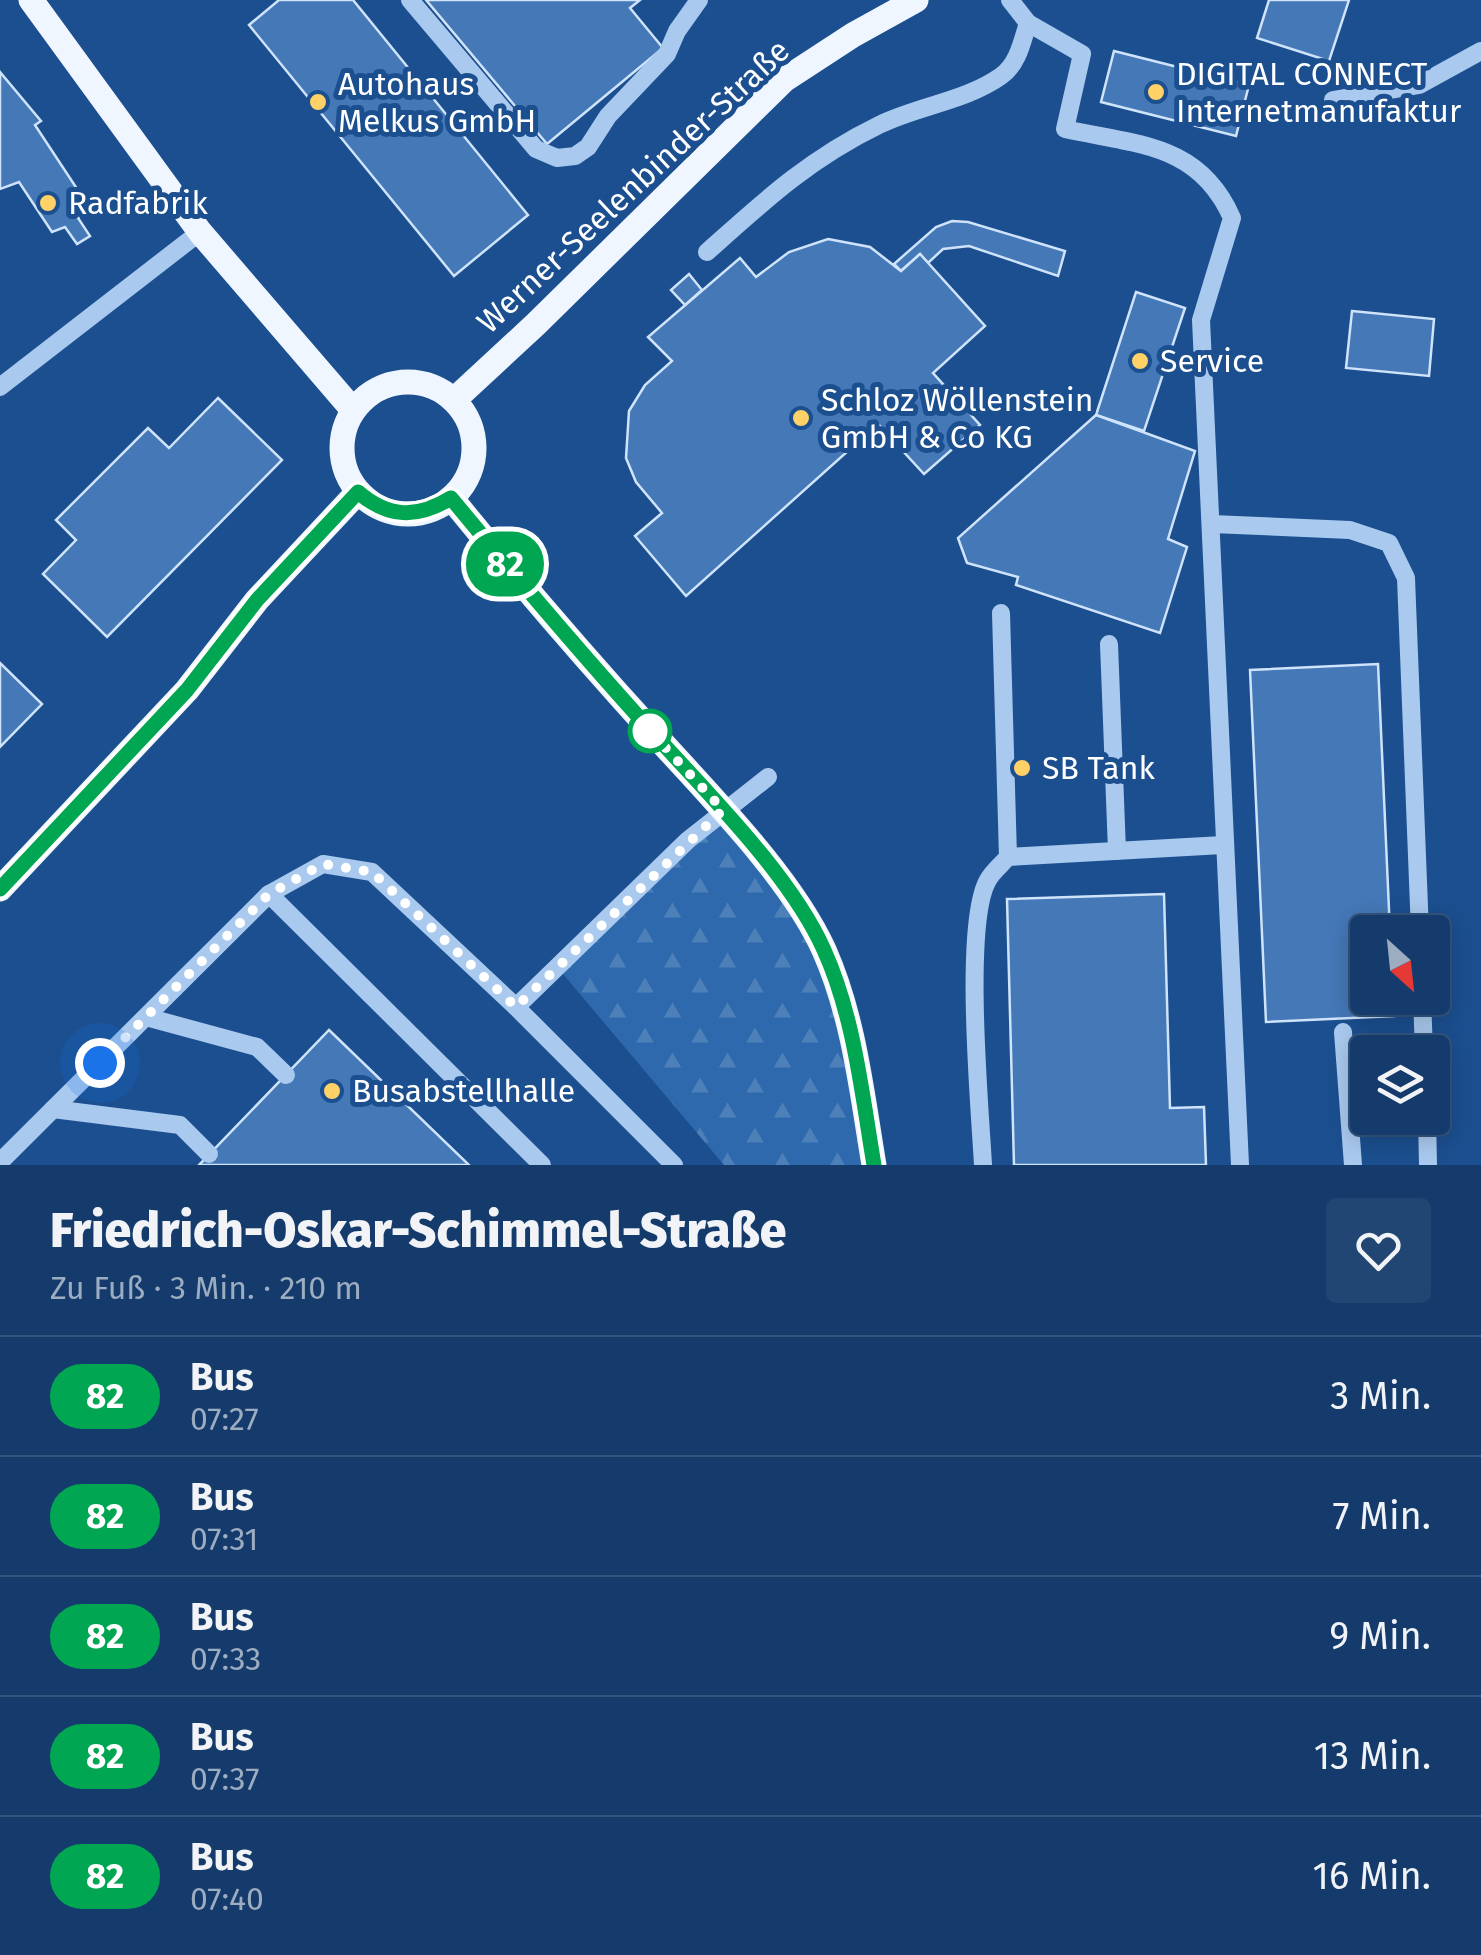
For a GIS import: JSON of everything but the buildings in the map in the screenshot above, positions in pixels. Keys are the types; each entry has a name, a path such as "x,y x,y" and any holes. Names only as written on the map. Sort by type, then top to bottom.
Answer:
{"main road":[{"path":"31,0 200,232 353,410"},
{"name":"Werner-Seelenbinder-Straße","path":"454,400 784,80 916,0"},
{"path":"412,382 435,387 454,400 467,418 474,438 473,461 465,481 451,498 434,509 414,514 393,513 373,505 358,492 346,473 341,452 343,430 353,410 369,394 390,384 412,382"},
{"path":"0,889 187,690 257,600 358,492"},
{"path":"451,498 540,606 723,810 796,902 824,948 842,998 874,1165"}],"street":[{"path":"410,0 536,149 557,158 575,156 588,147 608,116 667,54 699,0"},
{"path":"1010,0 1028,23 1082,54 1066,128 1174,154 1199,169 1222,195 1232,218 1201,320 1240,1165"},
{"path":"707,252 794,175 834,149 882,124 974,90 1002,75 1018,56 1028,23"},
{"path":"1333,100 1419,85 1481,51"},
{"path":"0,388 200,232"},
{"path":"1212,524 1350,530 1389,543 1406,578 1419,915"},
{"path":"983,1165 976,920 988,881 1008,857 1001,613"},
{"path":"1109,644 1116,851"},
{"path":"516,1007 723,810 768,777"},
{"path":"1008,857 1223,844"},
{"path":"0,1162 269,894 323,864 372,872 516,1007 674,1165"},
{"path":"269,894 542,1165"},
{"path":"146,1017 257,1047 286,1076"},
{"path":"1342,1032 1353,1165"},
{"path":"53,1109 180,1125 209,1154"},
{"path":"1427,1135 1428,1165"}],"green space":[{"path":"723,810 823,948 874,1165 724,1165 558,968"}],"bus line":[{"name":"82","path":"0,889 187,690 257,600 358,492 373,505 393,513 414,514 434,509 451,498 540,606 723,810 796,902 824,948 842,998 874,1165"}],"place":[{"name":"DIGITAL CONNECT Internetmanufaktur","path":"1156,92"},
{"name":"Autohaus Melkus GmbH","path":"318,102"},
{"name":"Radfabrik","path":"48,203"},
{"name":"Service","path":"1140,361"},
{"name":"Schloz Wöllenstein GmbH & Co KG","path":"801,418"},
{"name":"SB Tank","path":"1022,768"},
{"name":"Busabstellhalle","path":"332,1091"}],"route":[{"path":"100,1063 269,894 323,864 372,872 516,1007 723,810 650,731"}]}
